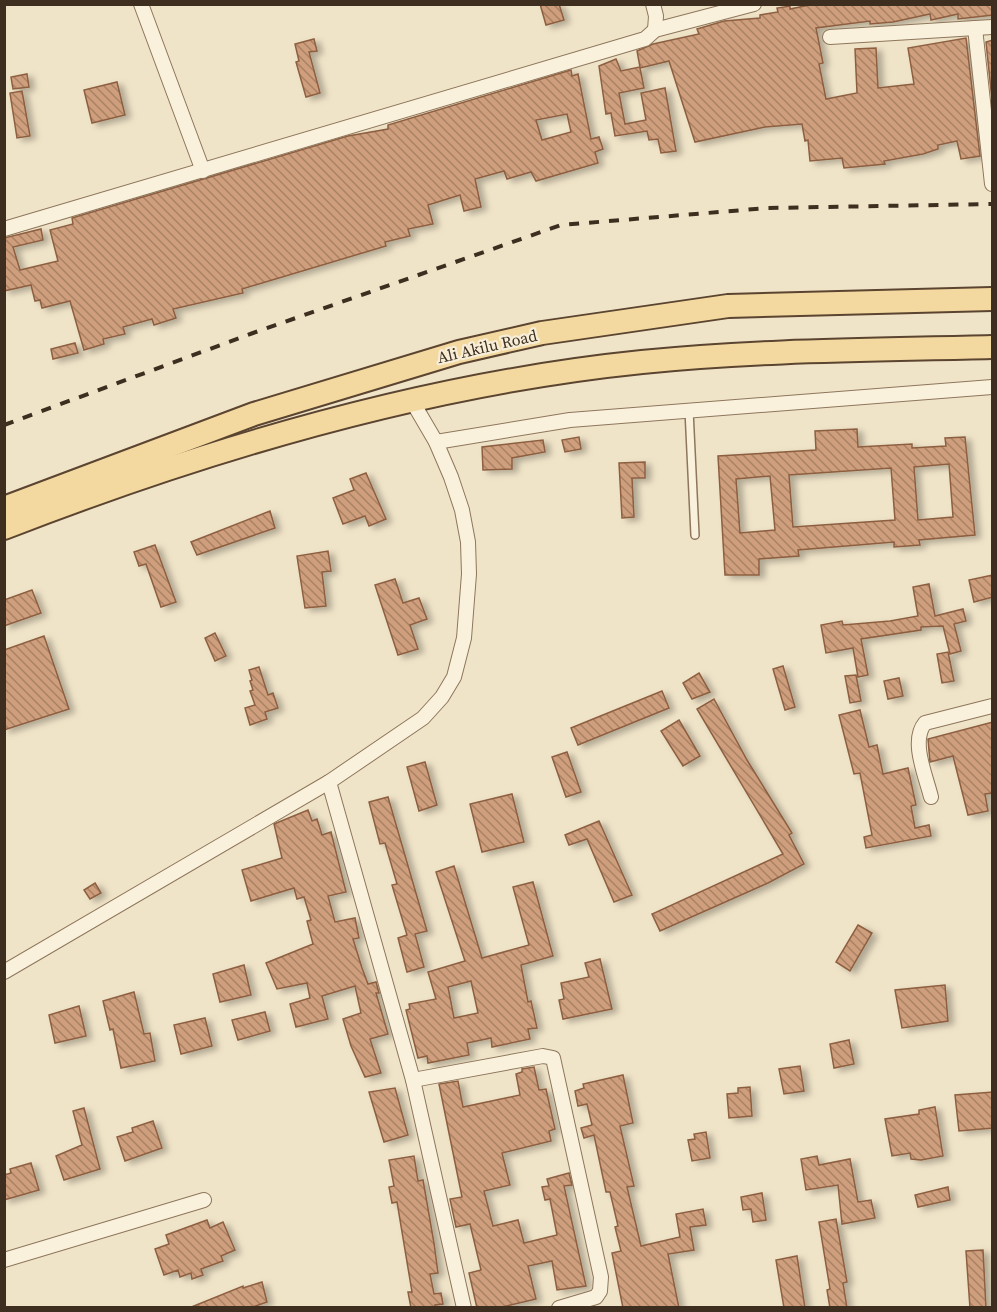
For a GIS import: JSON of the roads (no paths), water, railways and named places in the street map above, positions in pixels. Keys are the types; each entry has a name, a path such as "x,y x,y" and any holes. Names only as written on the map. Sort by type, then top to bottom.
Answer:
{"main road":[{"name":"Ali Akilu Road","path":"4,508 254,414 459,352 542,333 728,306 993,299"},
{"path":"4,528 203,457 412,401 639,363 757,352 993,346"}],"street":[{"path":"141,4 203,171"},
{"path":"652,4 656,16 655,30"},
{"path":"4,229 645,39 655,30 754,4"},
{"path":"830,37 993,27"},
{"path":"975,28 993,184"},
{"path":"436,442 570,420 993,387"},
{"path":"4,972 329,782 423,718 442,697 454,677 464,638 469,574 468,542 462,510 436,442 412,401"},
{"path":"931,797 918,742 919,730 925,723 993,706"},
{"path":"329,782 413,1080 464,1308"},
{"path":"413,1080 543,1056 553,1058 601,1277 600,1291 596,1298 559,1308"},
{"path":"4,1260 204,1200"}],"lane":[{"path":"689,410 694,535"}],"railway":[{"path":"4,425 253,333 561,225 768,208 992,204"}]}
